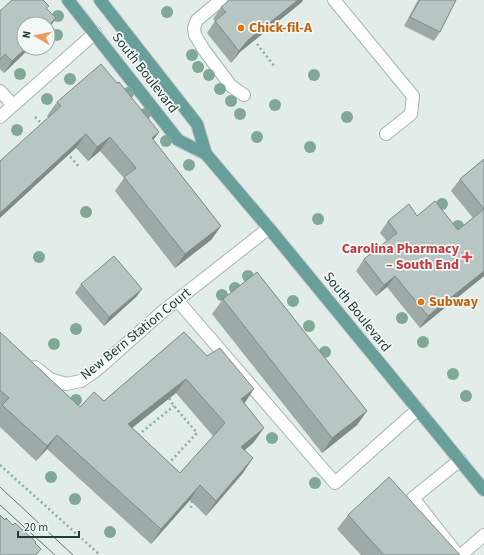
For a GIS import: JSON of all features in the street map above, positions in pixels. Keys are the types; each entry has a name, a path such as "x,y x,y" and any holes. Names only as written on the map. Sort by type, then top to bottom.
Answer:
{"main road":[{"name":"South Boulevard","path":"68,0 178,140 206,154 269,228 484,490"},
{"name":"South Boulevard","path":"100,0 197,124 206,154"}],"street":[{"path":"221,0 197,20 194,28 195,36 231,86 244,95"},
{"path":"334,0 413,96 411,114 386,134"},
{"path":"0,117 95,34"},
{"path":"0,91 13,105"},
{"name":"New Bern Station Court","path":"28,362 50,378 66,384 81,381 98,369 162,312 178,301 269,228"},
{"path":"178,301 335,483 418,410"},
{"path":"460,460 413,498 460,555 484,535"}],"path":[{"path":"257,44 276,67"},
{"path":"35,117 44,127 48,124"},
{"path":"64,150 80,168"},
{"path":"166,466 197,434 169,398"},
{"path":"135,438 174,406"},
{"path":"0,465 100,555"},
{"path":"186,496 192,501 191,508"}],"building":[{"path":"12,0 43,0 49,6 46,8 54,16 16,16 16,56 17,56 12,61 5,54 0,60 0,11"},
{"name":"Chick-fil-A","path":"230,0 298,0 248,40 239,51 215,21 226,12 221,7"},
{"path":"420,0 456,0 440,32 410,17"},
{"path":"101,64 117,83 119,82 159,132 152,138 221,226 185,254 124,177 136,168 110,137 97,147 86,134 0,213 0,161 61,106 57,102"},
{"path":"484,159 484,209 460,179"},
{"path":"435,201 458,230 484,209 484,271 428,316 395,276 384,285 364,259 397,233 388,221 409,204 417,216"},
{"path":"114,256 142,289 109,317 81,284"},
{"path":"257,272 367,411 332,438 223,299"},
{"path":"0,332 80,407 94,392 104,401 184,332 207,356 220,348 254,389 241,399 264,428 241,447 253,458 216,501 200,485 161,529 57,435 47,446 2,405 9,398 0,390","holes":["186,379 225,423 180,473 128,424"]},
{"path":"389,477 460,555 384,555 348,515"},
{"path":"0,515 5,520 6,518 13,525 15,523 36,542 35,543 41,549 36,555 0,555"}],"tram line":[{"path":"0,487 73,555"},
{"path":"0,505 55,555"}],"place":[{"name":"Chick-fil-A","path":"241,28"},
{"name":"Carolina Pharmacy – South End","path":"467,257"},
{"name":"Subway","path":"421,302"}]}
